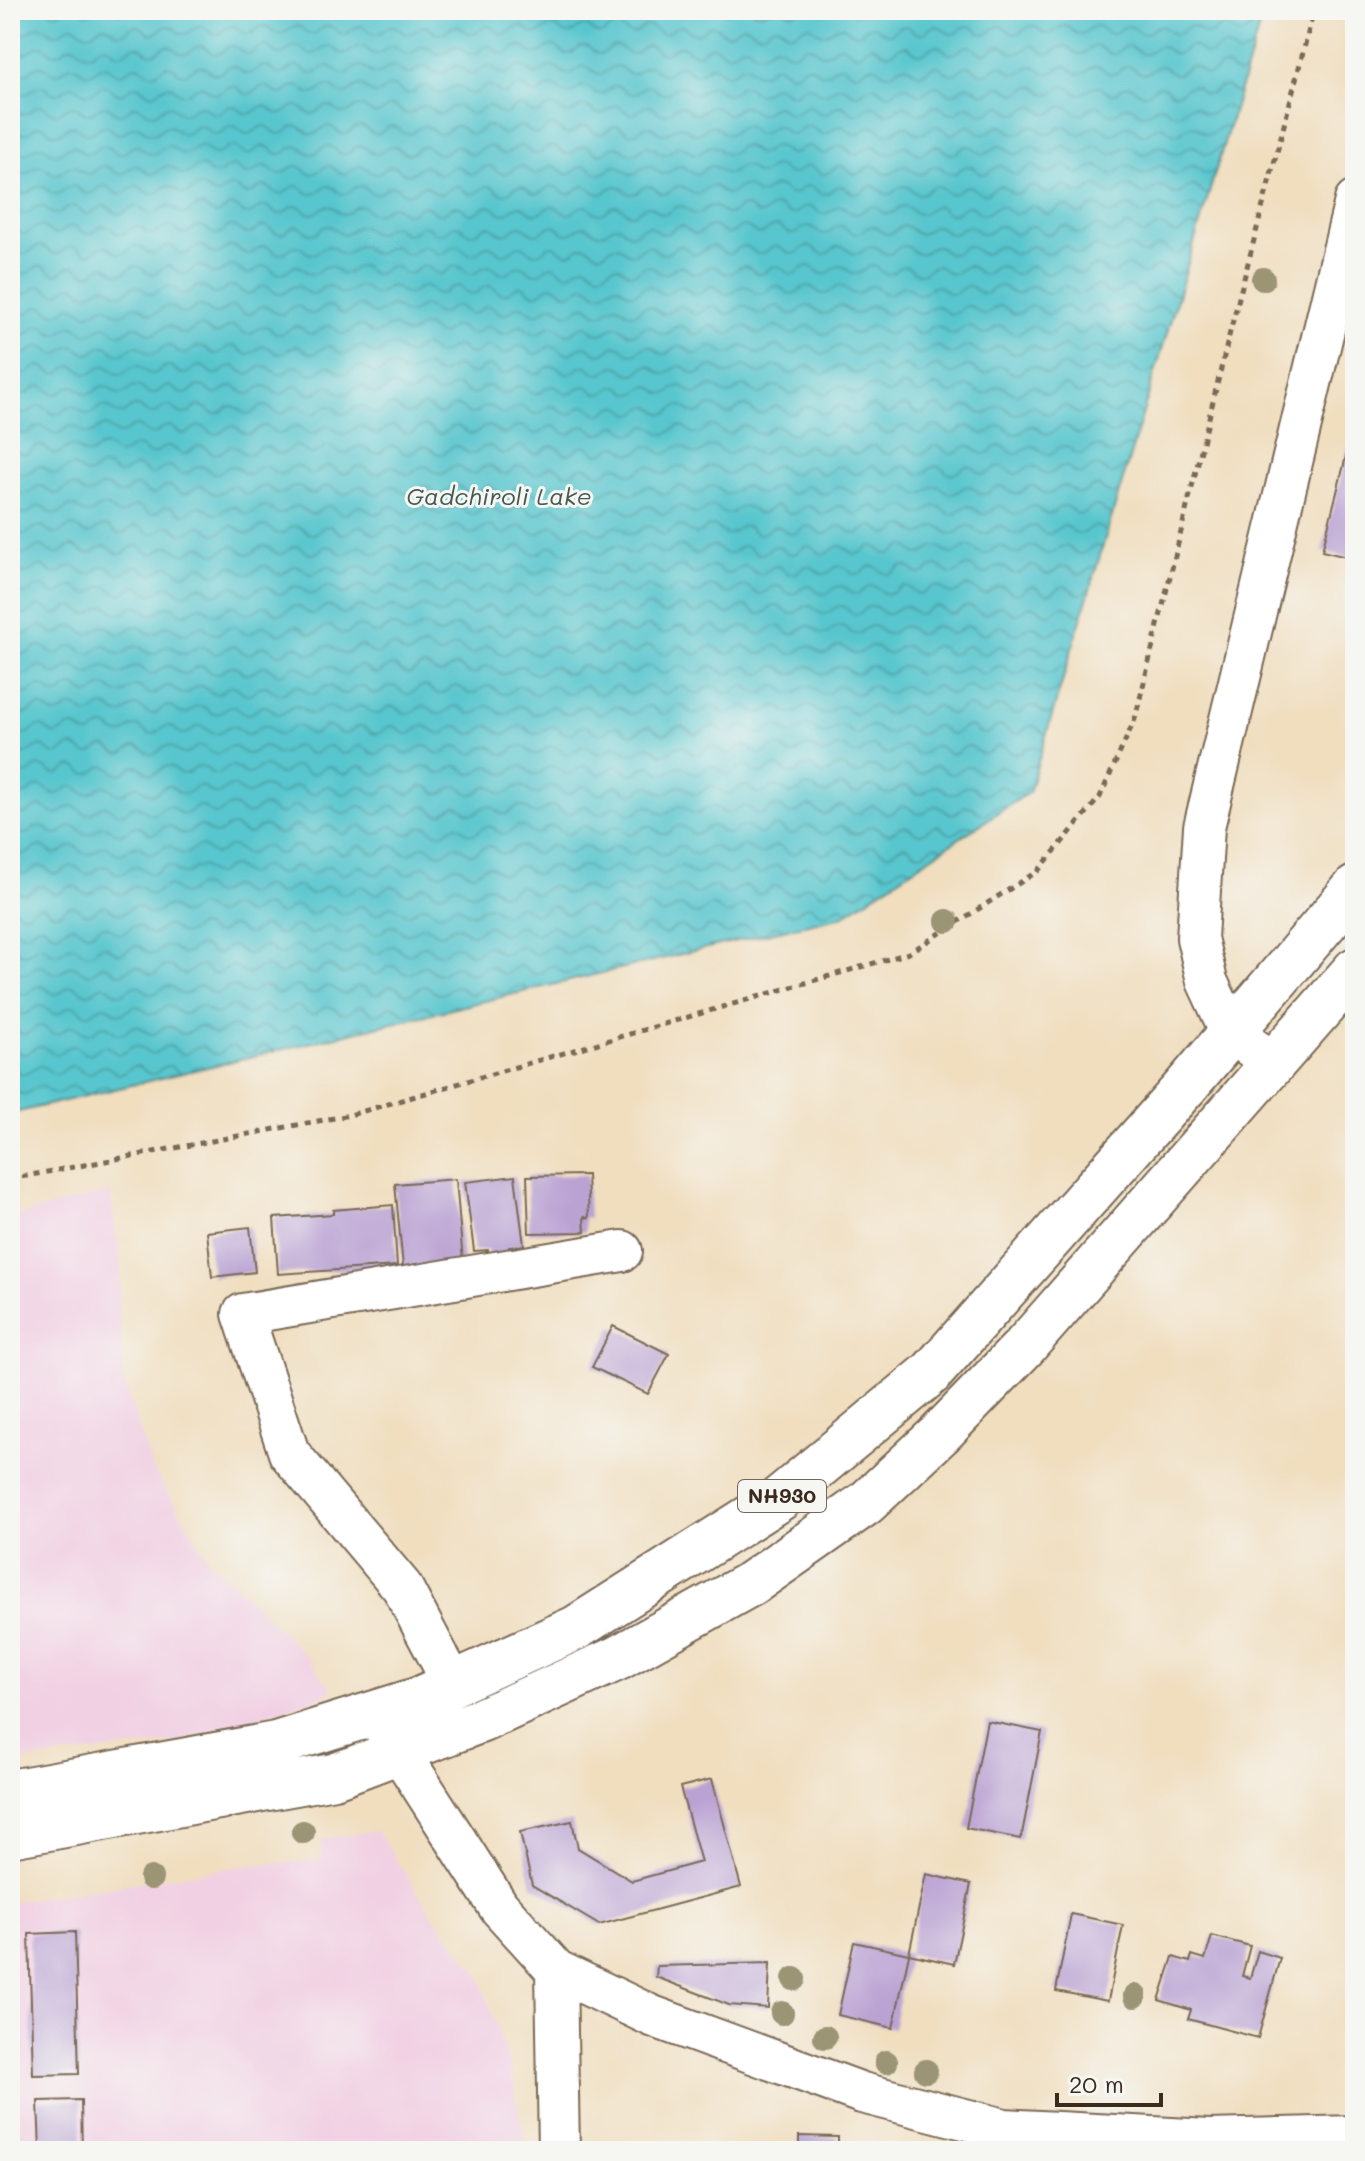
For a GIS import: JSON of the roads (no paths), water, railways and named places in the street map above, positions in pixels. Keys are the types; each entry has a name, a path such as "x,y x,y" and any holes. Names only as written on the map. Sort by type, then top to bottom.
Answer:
{"highway":[{"name":"NH930","path":"10,1792 276,1744 417,1700 576,1628 779,1499 931,1373 1355,888"},
{"name":"NH930","path":"10,1835 334,1776 482,1720 618,1658 752,1583 866,1503 940,1434 1025,1346 1355,970"}],"street":[{"path":"1274,1063 1231,1033 1207,981 1197,938 1204,827 1355,201"},
{"path":"453,1684 402,1587 289,1453 243,1314 622,1251"},
{"path":"375,1713 499,1907 556,1970 652,2016 862,2093 1004,2129 1209,2140 1355,2136"},
{"path":"556,1970 559,2151"}],"water":[{"name":"Gadchiroli Lake","path":"10,10 1264,10 1029,792 842,916 10,1114"}]}
